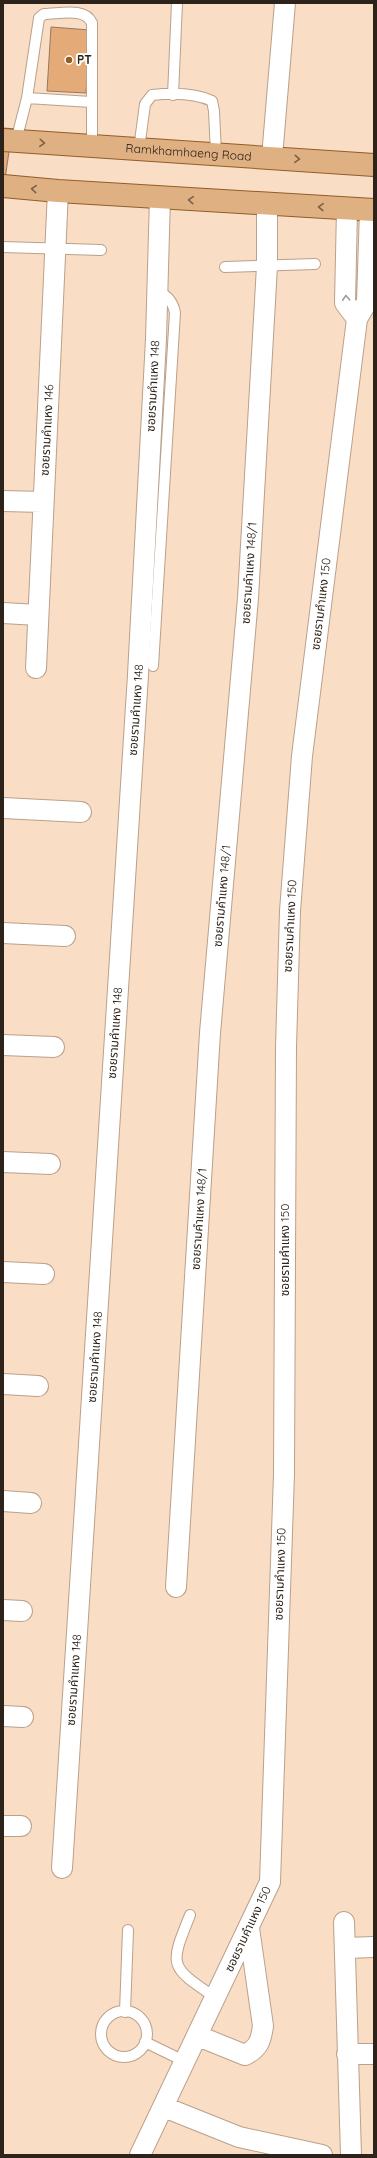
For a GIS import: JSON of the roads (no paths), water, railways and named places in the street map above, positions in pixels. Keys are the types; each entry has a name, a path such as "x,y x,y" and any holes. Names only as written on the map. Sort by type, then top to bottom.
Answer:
{"main road":[{"name":"Ramkhamhaeng Road","path":"10,140 374,165"},
{"path":"3,186 160,198 372,210"}],"street":[{"path":"272,157 285,3"},
{"name":"ซอยรามคำแหง 146","path":"36,668 58,191"},
{"name":"ซอยรามคำแหง 148","path":"62,1868 139,667 160,198"},
{"name":"ซอยรามคำแหง 148/1","path":"176,1587 210,1033 248,598 267,266 267,204"},
{"path":"347,209 345,303 357,319"},
{"name":"ซอยรามคำแหง 150","path":"140,2155 186,2062 270,1882 284,1474 286,1055 290,911 302,756 357,319 367,302 372,210"},
{"path":"3,501 43,502"},
{"path":"3,613 38,615"},
{"path":"3,808 81,812"},
{"path":"3,932 65,936"},
{"path":"3,1045 54,1047"},
{"path":"3,1162 50,1164"},
{"path":"3,1272 44,1274"},
{"path":"3,1384 38,1386"},
{"path":"3,1501 31,1503"},
{"path":"3,1716 23,1717"},
{"path":"344,1922 346,1948 347,2054 351,2155"},
{"path":"198,2036 245,2055 253,2051 261,2042 263,2026 249,1928"},
{"path":"346,1948 374,1947"},
{"path":"347,2054 374,2054"},
{"path":"164,2107 238,2137 294,2152 322,2155"}],"lane":[{"path":"173,95 177,3"},
{"path":"10,140 27,98 39,18 44,14 83,13 89,16 92,23 92,146"},
{"path":"139,149 145,104 152,95 173,95 202,97 212,101 214,111 216,154"},
{"path":"27,98 91,102"},
{"path":"3,247 101,250"},
{"path":"225,267 315,264"},
{"path":"153,666 175,313 174,306 169,299 157,290"},
{"path":"190,1915 175,1957 178,1968 187,1978 216,1998"},
{"path":"126,2012 128,1930"},
{"path":"118,2012 126,2012 138,2017 143,2022 146,2036 145,2042 136,2053 122,2057 115,2055 104,2046 101,2032 106,2019 118,2012"},
{"path":"145,2042 186,2062"}],"place":[{"name":"PT","path":"69,60"}]}
